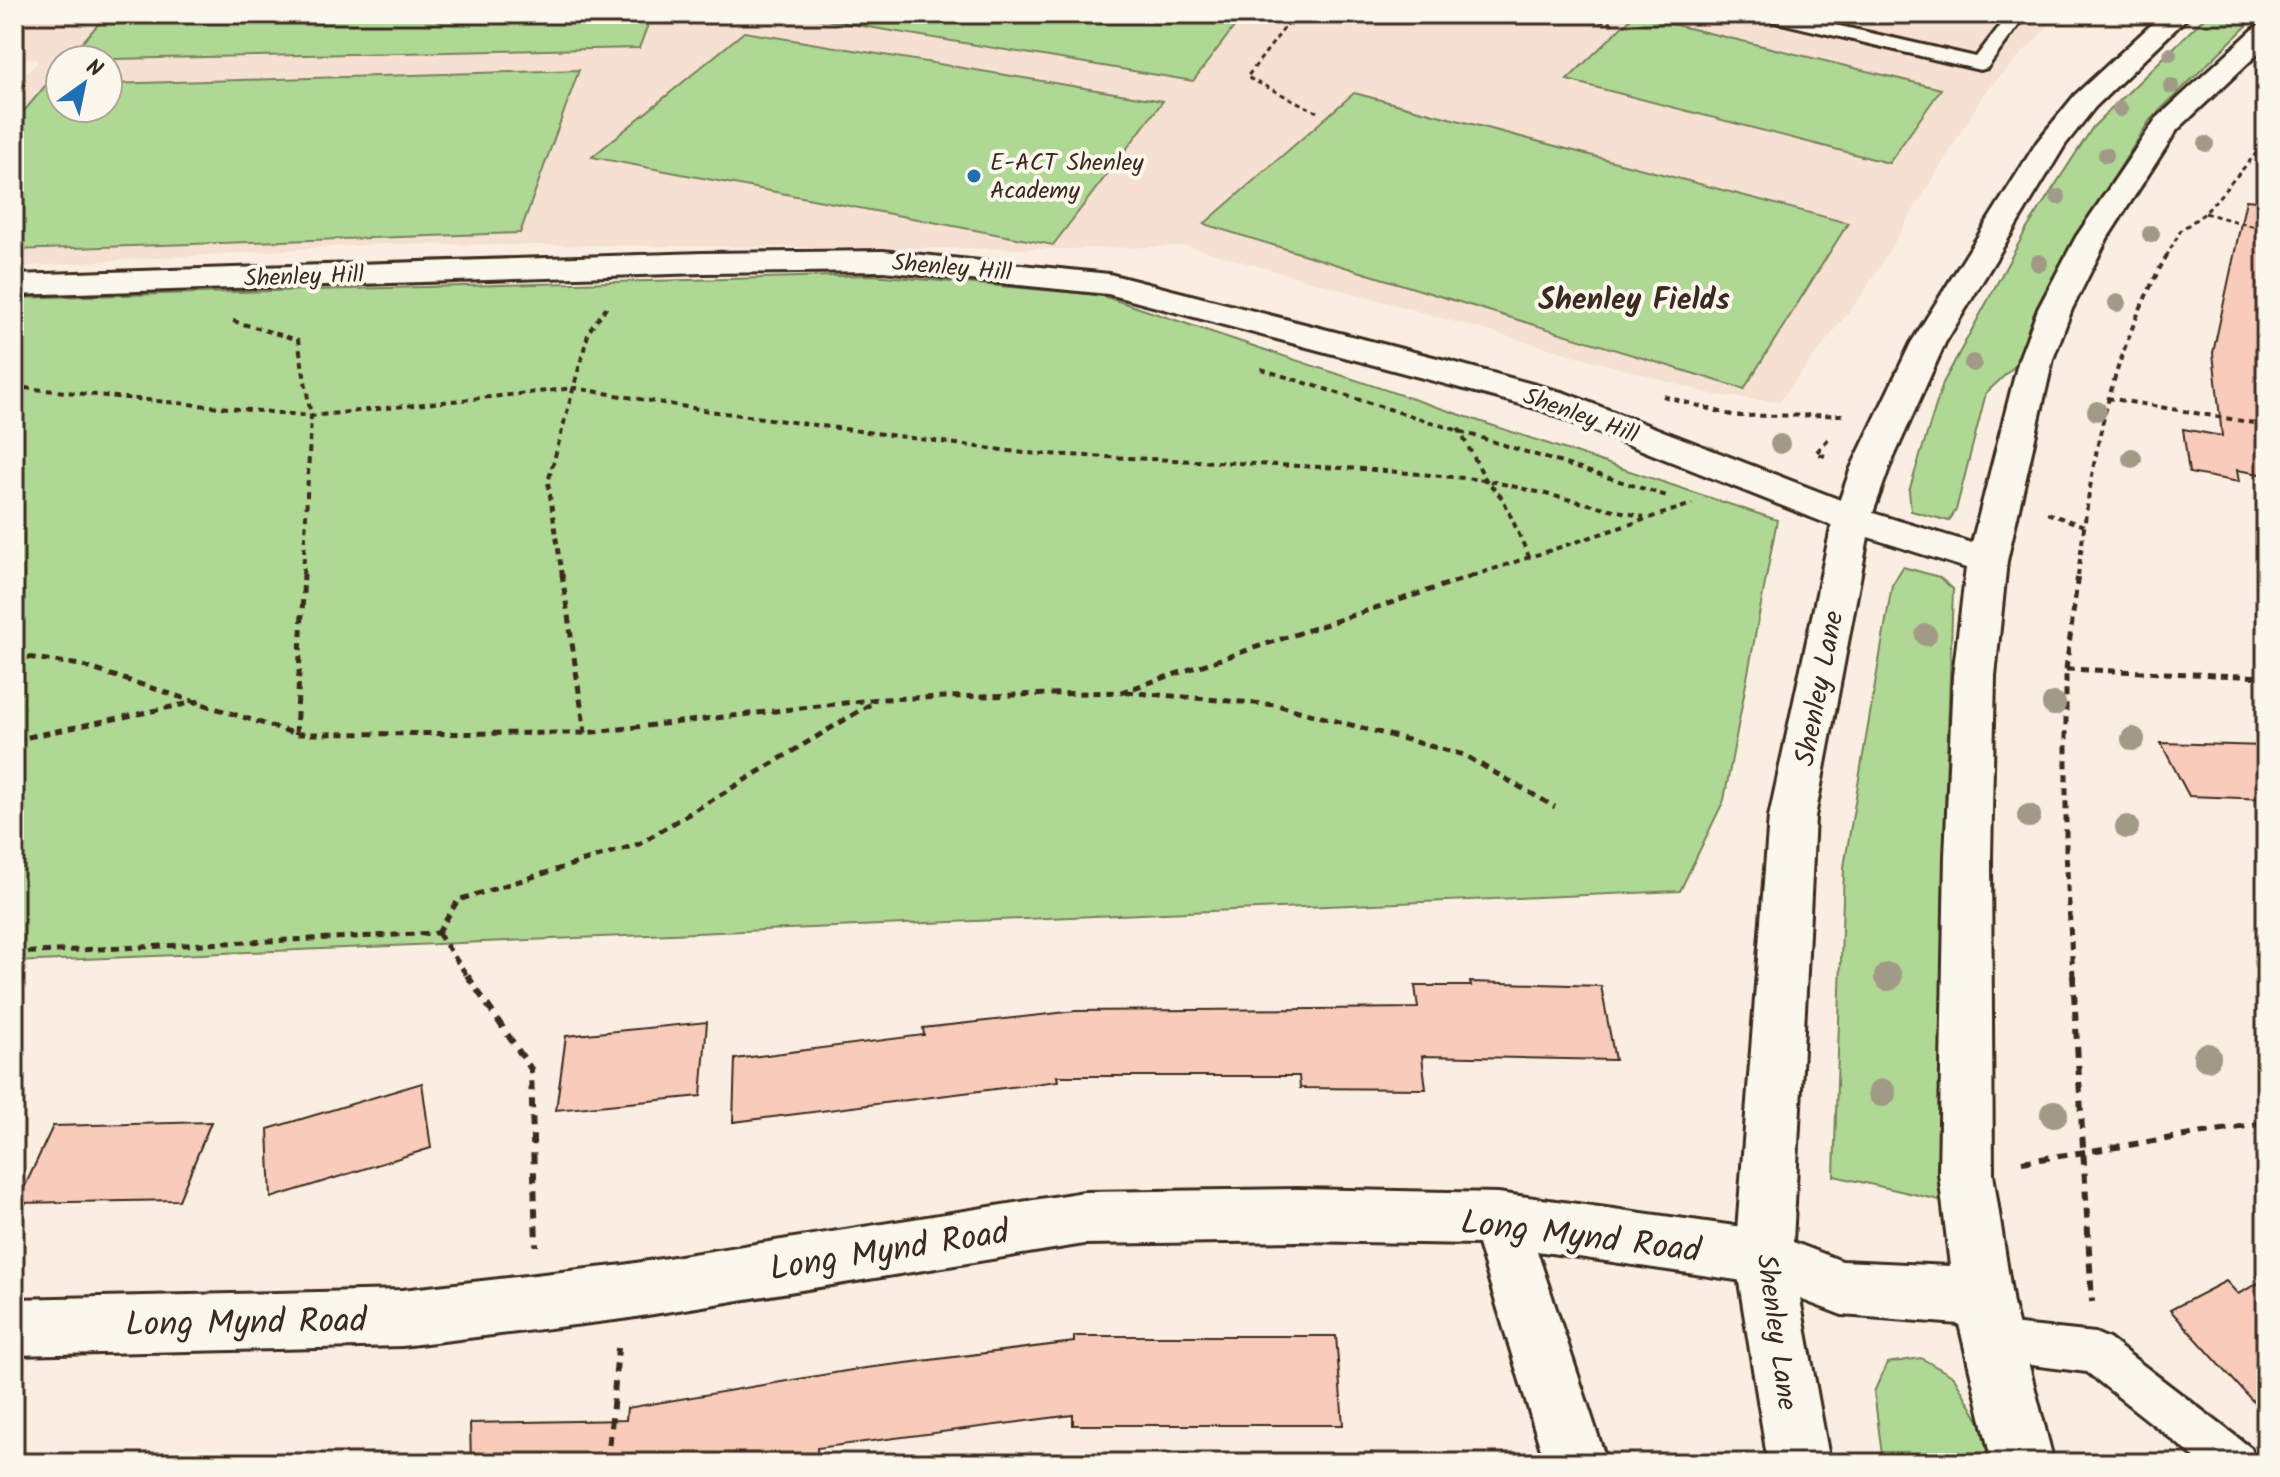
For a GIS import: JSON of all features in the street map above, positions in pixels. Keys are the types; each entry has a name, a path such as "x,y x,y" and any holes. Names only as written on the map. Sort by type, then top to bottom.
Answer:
{"main road":[{"name":"Shenley Lane","path":"1799,1463 1764,1257 1792,817 1852,519 1870,468 1928,343 2015,207 2052,142 2085,101 2168,16"},
{"path":"2023,1463 1988,1322 1966,1174 1974,676 1987,561 2036,359 2055,309 2092,237 2166,125 2266,32"},
{"name":"Shenley Hill","path":"14,285 687,263 883,261 1094,282 1433,367 1552,401 1852,519 1987,561"},
{"name":"Long Mynd Road","path":"14,1327 402,1318 623,1292 1084,1218 1298,1215 1498,1219 1711,1252 1764,1257 1842,1288 1950,1293 1988,1322"},
{"path":"1498,1219 1576,1463"}],"lane":[{"path":"1764,14 1980,64 2018,14"},
{"path":"1988,1322 2095,1353 2236,1463"}],"path":[{"path":"1295,14 1247,77 1317,112"},
{"path":"1394,14 1431,14"},
{"path":"1537,14 1573,15 1615,24"},
{"path":"2095,1353 2066,852 2066,669 2088,492 2107,398 2138,307 2181,230 2205,213 2266,142"},
{"path":"2205,213 2266,230"},
{"path":"585,733 548,482 589,331 616,294"},
{"path":"231,320 298,340 311,416 296,734"},
{"path":"1121,692 1530,559 1645,517 1693,504 1458,428 1259,369"},
{"path":"14,387 311,416 575,388 710,411 1024,453 1363,469 1486,480 1645,517"},
{"path":"2107,398 2266,425"},
{"path":"1458,428 1486,480 1503,499 1530,559"},
{"path":"14,655 80,665 201,701 296,734 585,733 879,699 1121,692 1291,709 1464,755 1555,807"},
{"path":"2066,669 2266,677"},
{"path":"438,933 458,900 639,844 879,699"},
{"path":"14,740 201,701"},
{"path":"14,953 438,933"},
{"path":"438,933 531,1069 537,1303"},
{"path":"2081,1150 2266,1123"},
{"path":"608,1463 623,1292"}],"shaded area":[{"name":"E-ACT Shenley Academy","path":"18,14 2060,14 1985,92 1864,292 1779,402 1715,395 1187,246 1065,249 382,244 14,267 14,87 39,60 14,56 14,17"}],"green space":[{"path":"107,14 652,14 639,48 124,59 124,44 81,44"},
{"path":"790,14 1244,14 1193,81"},
{"path":"2208,14 2259,14 2150,120 2076,238 2019,362 1986,393 1956,510 1949,521 1911,511 1909,491 1943,383 2026,230 2093,127"},
{"path":"1634,15 1941,89 1889,163 1567,80"},
{"path":"744,32 1163,101 1053,245 592,157"},
{"path":"579,70 520,233 14,250 14,123 44,87 44,124 124,124 124,84"},
{"path":"1354,93 1848,223 1744,389 1204,224"},
{"path":"872,275 1100,295 1777,520 1724,800 1680,891 14,962 14,298"},
{"path":"1903,567 1939,577 1953,589 1945,813 1944,1201 1834,1176 1844,867 1892,585"},
{"path":"1921,1358 1954,1377 1981,1424 1994,1463 1883,1463 1874,1392 1887,1363"}],"building":[{"path":"2246,200 2266,202 2266,475 2237,470 2239,482 2189,473 2183,429 2222,436 2213,353"},
{"path":"2161,743 2266,746 2266,799 2189,796"},
{"path":"1470,982 1601,986 1615,1060 1422,1056 1426,1089 1300,1088 1299,1076 1057,1076 1058,1081 733,1122 735,1059 924,1035 923,1028 1076,1011 1418,1008 1415,986 1471,986"},
{"path":"707,1022 701,1096 556,1110 566,1036"},
{"path":"422,1083 431,1148 271,1198 268,1129"},
{"path":"211,1122 179,1200 17,1203 53,1126"},
{"path":"2266,1279 2266,1416 2170,1310 2226,1281 2238,1294"},
{"path":"1074,1336 1336,1336 1343,1425 1073,1425 1073,1415 817,1448 818,1463 471,1463 470,1423 626,1420 627,1408 858,1369 1074,1342"}],"place":[{"name":"E-ACT Shenley Academy","path":"974,176"}],"district":[{"name":"Shenley Fields","path":"1634,299"}]}
